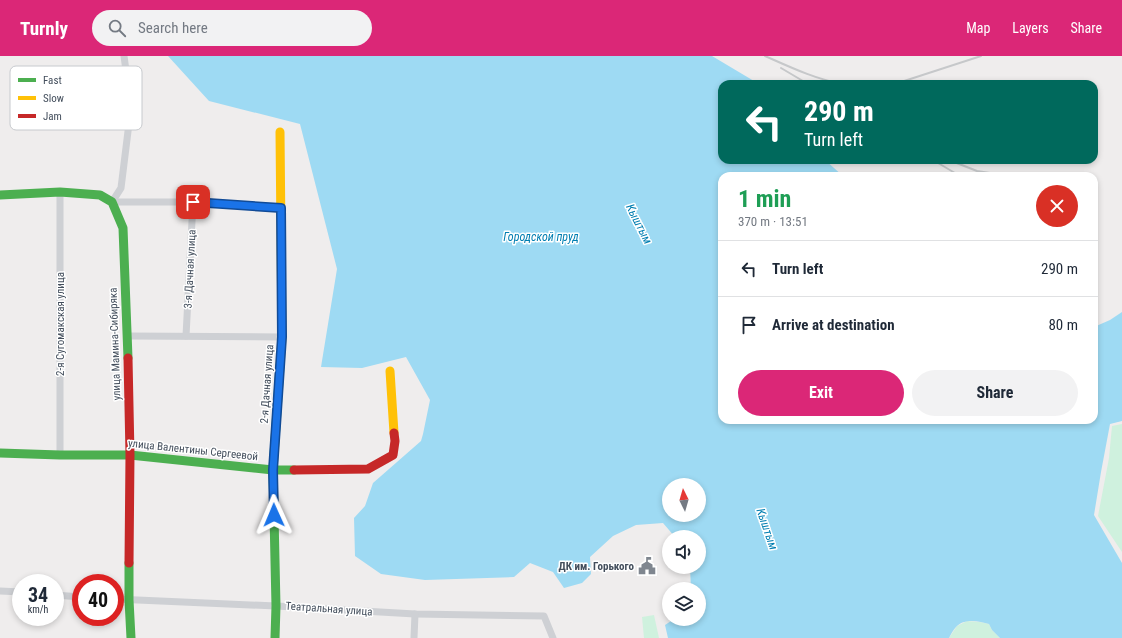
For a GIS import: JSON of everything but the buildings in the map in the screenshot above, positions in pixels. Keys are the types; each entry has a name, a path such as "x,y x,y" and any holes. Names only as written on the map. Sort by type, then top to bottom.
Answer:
{"street":[{"path":"124,56 125,66"},
{"path":"112,202 120,188 128,130"},
{"name":"2-я Дачная улица","path":"275,638 276,606 273,470 282,337 280,132"},
{"path":"0,196 60,192 100,195 112,202 193,202 281,208"},
{"name":"2-я Сугомакская улица","path":"60,192 60,455"},
{"name":"улица Мамина-Сибиряка","path":"112,202 123,228 128,336 130,455 129,600 131,638"},
{"name":"3-я Дачная улица","path":"186,336 193,202"},
{"path":"128,336 282,337"},
{"name":"улица Валентины Сергеевой","path":"0,453 130,455 273,470 368,469 393,455 395,441 390,372"},
{"path":"0,591 12,592"},
{"name":"Театральная улица","path":"124,600 415,614 544,616 553,638"},
{"path":"414,638 415,614"}],"green space":[{"path":"1122,424 1122,552 1098,516 1109,458 1112,426"},
{"path":"654,615 659,638 644,638 642,617"},
{"path":"967,621 989,624 992,630 1000,638 949,638 957,626"}],"water":[{"name":"Городской пруд","path":"168,56 712,56 752,80 718,80 718,164 830,164 838,172 718,172 718,424 1098,424 1098,325 1110,320 1122,312 1122,421 1110,424 1094,515 1122,563 1122,638 1000,638 992,630 989,624 967,621 959,624 949,638 668,638 665,626 706,626 706,582 691,582 690,574 706,574 706,530 669,530 663,523 636,525 613,536 590,557 591,574 582,583 564,588 553,572 530,563 514,577 425,580 381,574 355,556 354,518 365,506 373,483 421,441 430,400 406,357 362,368 321,367 337,269 300,124 209,101"}],"railway":[{"path":"765,56 812,76 825,80"},
{"path":"907,80 981,56"},
{"path":"781,68 801,80"},
{"path":"940,164 953,172"},
{"path":"959,164 984,172"}],"traffic: fast":[{"path":"0,195 60,192 100,195 112,202 123,228 128,358"},
{"path":"275,638 276,606 273,470 280,366"},
{"path":"0,453 130,455 273,470 294,470"},
{"path":"129,563 131,638"}],"traffic: slow":[{"path":"280,132 282,337 280,366"},
{"path":"390,371 394,433"}],"traffic: jam":[{"path":"128,358 130,455 129,563"},
{"path":"294,470 368,469 393,455 395,441 394,433"}],"place":[{"name":"ДК им. Горького","path":"647,566"}],"route":[{"path":"193,202 281,208 282,337 273,470 274,515"}],"water label":[{"name":"Кыштым","path":"639,224"},
{"name":"Кыштым","path":"767,529"}]}
